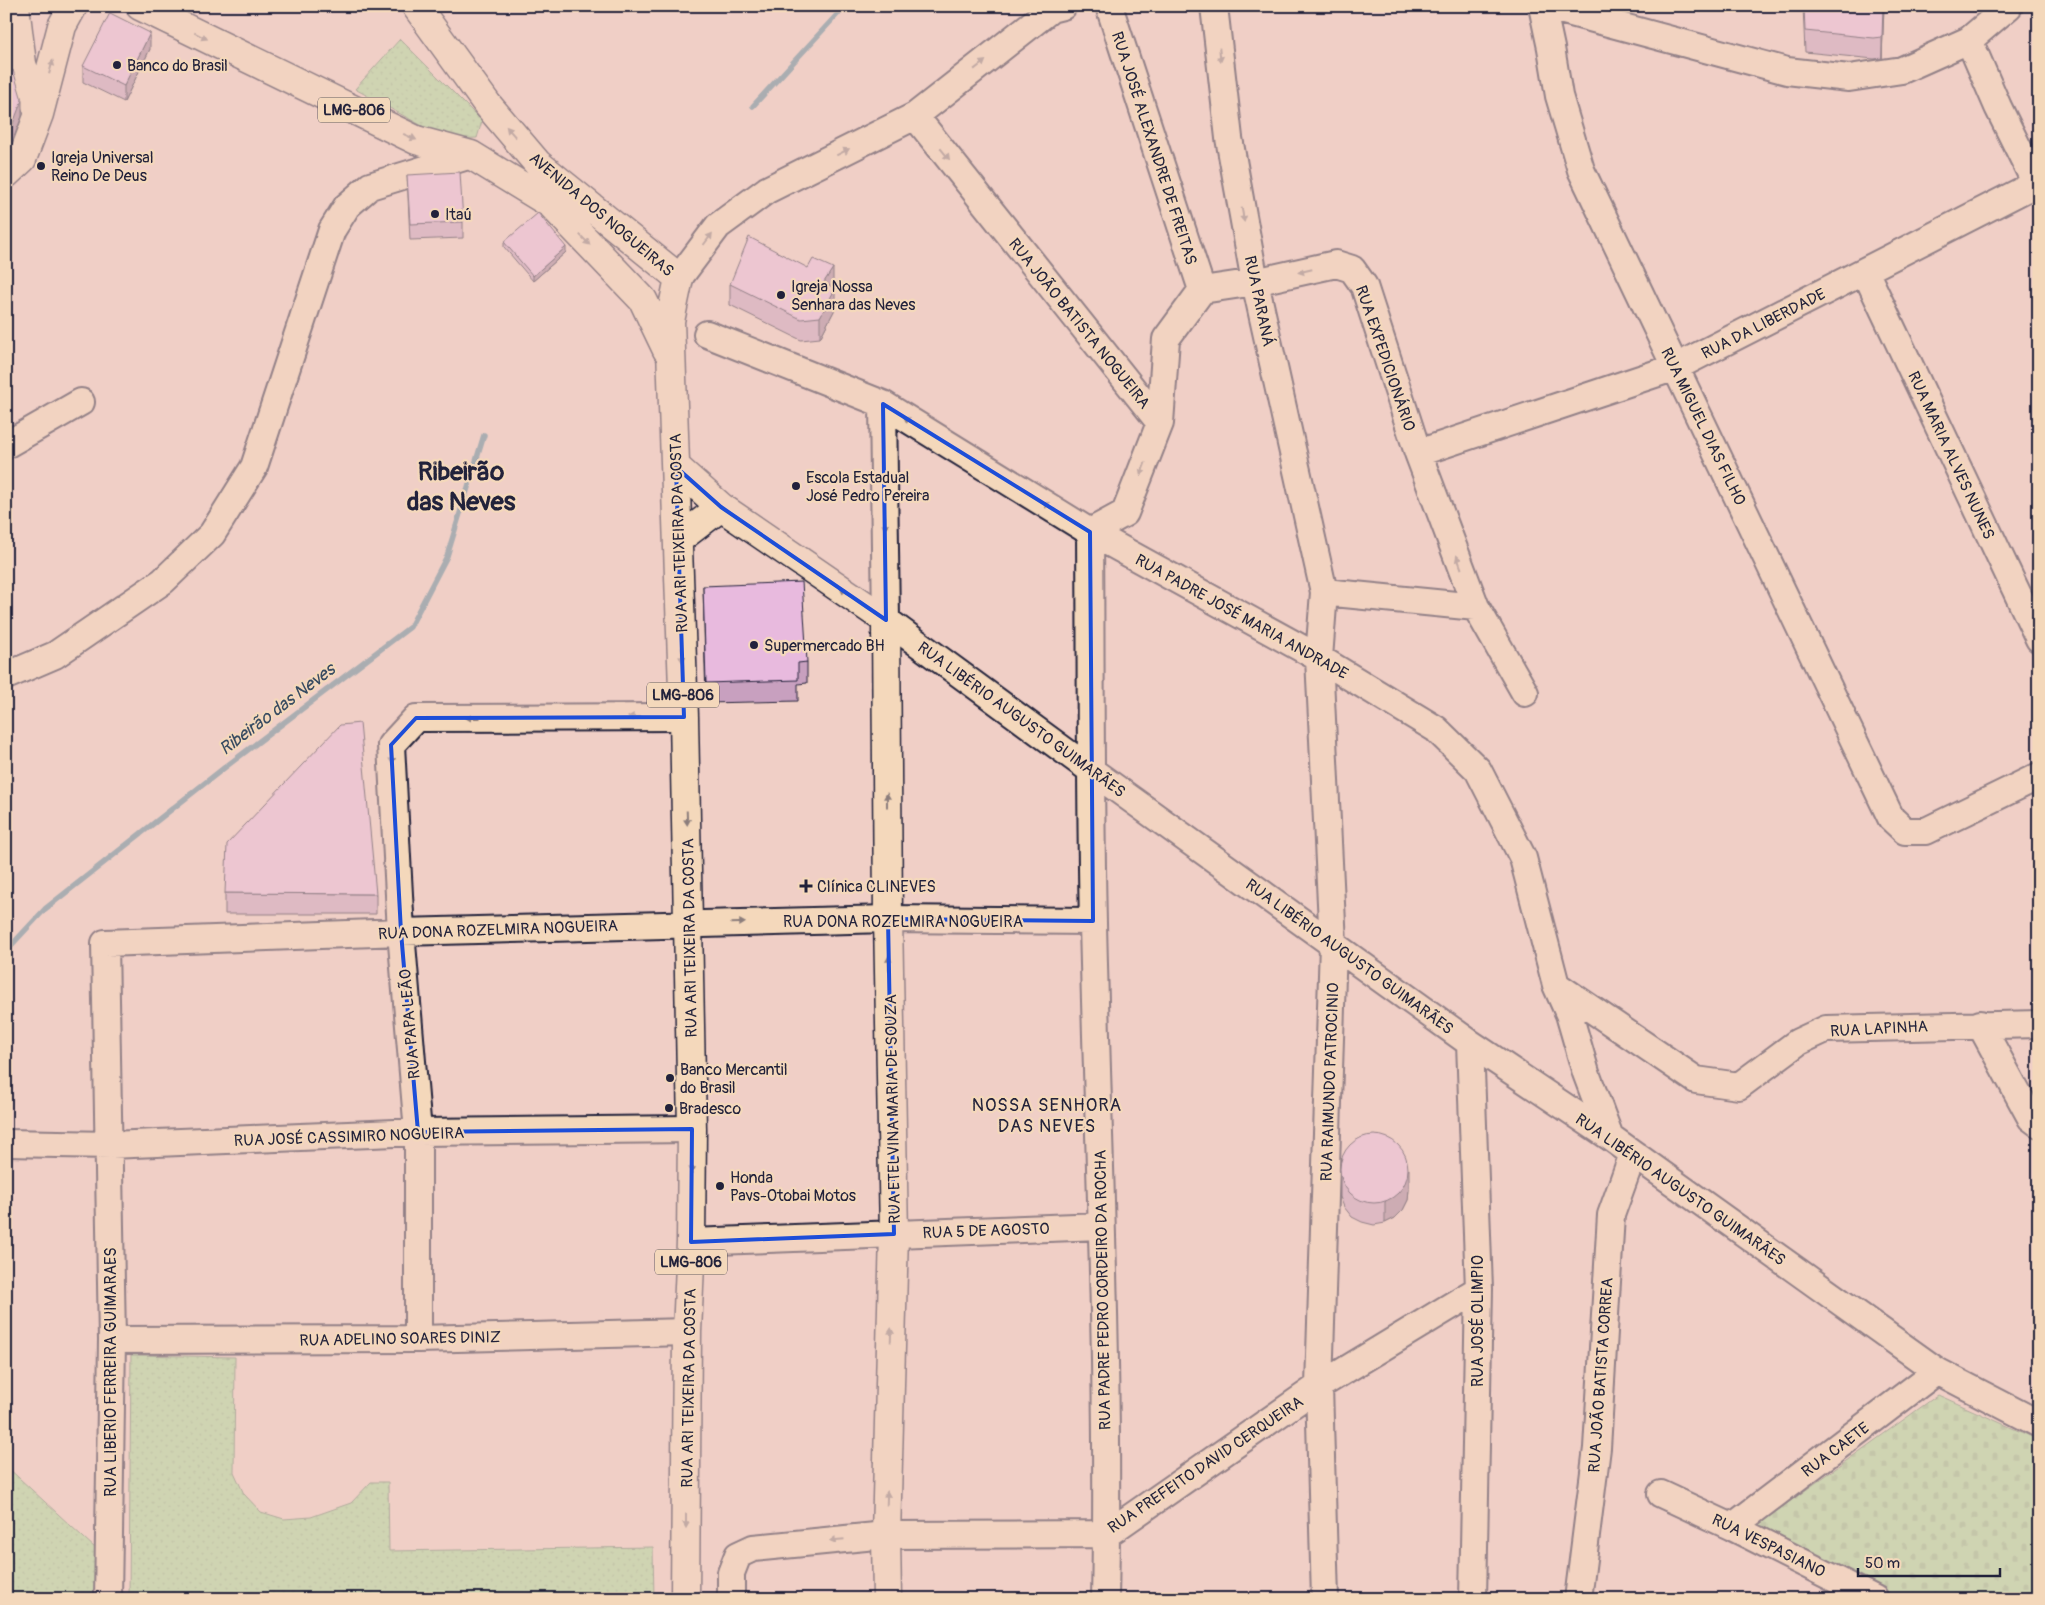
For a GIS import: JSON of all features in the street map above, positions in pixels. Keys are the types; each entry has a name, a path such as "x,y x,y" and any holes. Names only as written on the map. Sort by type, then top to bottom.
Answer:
{"highway":[{"path":"15,6 22,64 39,114"},
{"path":"6,174 22,159 39,114 62,26 73,6"},
{"name":"AVENIDA DOS NOGUEIRAS","path":"416,6 487,104 538,164 679,278"},
{"name":"LMG-806","path":"149,9 416,140 471,155 551,204 643,300 672,361"},
{"path":"643,300 679,278"},
{"name":"RUA ARI TEIXEIRA DA COSTA","path":"679,278 670,319 690,924 692,1242 687,1332 686,1599"},
{"name":"RUA LIBÉRIO AUGUSTO GUIMARÃES","path":"676,467 721,508 886,620"},
{"path":"678,540 721,508"},
{"name":"RUA ETELVINA MARIA DE SOUZA","path":"886,620 888,919 894,1234 886,1599"}],"street":[{"path":"679,278 718,226 767,190 915,116 1051,9 1063,6"},
{"name":"RUA JOSÉ ALEXANDRE DE FREITAS","path":"1109,6 1202,290"},
{"name":"RUA PARANÁ","path":"1214,6 1229,138 1255,282 1324,592 1319,658"},
{"path":"1543,6 1786,72 1849,78 1902,70 1969,40 2009,6"},
{"name":"RUA MIGUEL DIAS FILHO","path":"1543,6 1559,96 1580,170 1891,818 1905,831 1926,831 2039,776"},
{"path":"1969,40 1998,108 2038,185"},
{"name":"RUA JOÃO BATISTA NOGUEIRA","path":"915,116 1160,423 1125,514 1090,532"},
{"path":"6,676 55,655 156,586 212,534 254,467 332,230 347,206 370,186 471,155"},
{"name":"RUA DA LIBERDADE","path":"1418,453 1676,367 2038,185"},
{"name":"RUA EXPEDICIONÁRIO","path":"1202,290 1255,282 1336,264 1352,269 1364,286 1418,453 1476,607 1524,693"},
{"name":"RUA MARIA ALVES NUNES","path":"1865,271 2039,639"},
{"path":"1160,423 1166,339 1202,290"},
{"name":"RUA PADRE JOSÉ MARIA ANDRADE","path":"707,334 883,404 1090,532 1319,658 1436,729 1478,770 1523,858 1556,985 1569,1014 1586,1073 1610,1137"},
{"path":"6,445 81,402"},
{"path":"883,404 886,620"},
{"name":"RUA PADRE PEDRO CORDEIRO DA ROCHA","path":"1090,532 1093,921 1102,1226 1107,1534 1105,1599"},
{"path":"1324,592 1476,607"},
{"name":"RUA LIBÉRIO AUGUSTO GUIMARÃES","path":"886,620 1470,1043 1610,1137 1937,1371 2039,1424"},
{"name":"RUA RAIMUNDO PATROCINIO","path":"1319,658 1333,944 1319,1386 1325,1599"},
{"name":"RUA PAPA LEÃO","path":"418,1339 418,1132 400,932 391,745 416,718 684,717"},
{"name":"RUA DONA ROZELMIRA NOGUEIRA","path":"110,1144 105,943 400,932 888,919 1093,921"},
{"name":"RUA LAPINHA","path":"1556,985 1696,1080 1739,1086 1798,1042 1826,1029 2039,1024"},
{"path":"1980,1024 2031,1118 2039,1124"},
{"name":"RUA JOSÉ OLIMPIO","path":"1470,1043 1478,1289 1473,1599"},
{"path":"1549,1096 1586,1073"},
{"name":"RUA JOSÉ CASSIMIRO NOGUEIRA","path":"6,1143 110,1144 418,1132 692,1129"},
{"name":"RUA LIBERIO FERREIRA GUIMARAES","path":"108,1599 112,1340 110,1144"},
{"name":"RUA JOÃO BATISTA CORREA","path":"1578,1599 1597,1448 1611,1215 1633,1154"},
{"name":"RUA 5 DE AGOSTO","path":"692,1242 1102,1226"},
{"name":"RUA PREFEITO DAVID CERQUEIRA","path":"731,1599 731,1573 738,1555 753,1548 886,1535 1107,1534 1319,1386 1478,1289"},
{"name":"RUA ADELINO SOARES DINIZ","path":"112,1340 418,1339 687,1332"},
{"name":"RUA CAETE","path":"1732,1526 1937,1371"},
{"name":"RUA VESPASIANO","path":"1661,1494 1732,1526 1875,1599"}],"highlighted area":[{"path":"883,404 1090,532 1093,921 888,919 894,1234 691,1242 692,1129 418,1132 401,932 391,745 416,718 684,717 676,467 721,507 886,620"}],"green space":[{"path":"400,39 482,121 477,138 446,139 355,89"},
{"path":"131,1355 235,1357 234,1472 244,1494 261,1512 284,1519 311,1517 351,1503 371,1482 388,1482 389,1551 653,1547 654,1599 129,1599"},
{"path":"1938,1395 2039,1440 2039,1599 1895,1599 1757,1525"},
{"path":"6,1466 96,1549 97,1599 6,1599"}],"building":[{"path":"1804,6 1883,6 1882,37 1874,38 1805,31"},
{"name":"Banco do Brasil","path":"110,13 150,33 124,86 83,66"},
{"path":"13,70 22,100 9,134 6,137 6,73"},
{"name":"Itaú","path":"460,172 463,222 410,224 407,175"},
{"path":"538,213 566,247 533,276 504,242"},
{"path":"749,237 808,268 813,259 833,268 824,282 835,289 820,317 801,319 730,284"},
{"name":"Supermercado BH","path":"802,582 807,662 798,663 798,680 706,683 703,586"},
{"path":"360,723 376,894 225,893 227,844 340,725"},
{"path":"1381,1135 1393,1141 1402,1150 1408,1162 1406,1182 1398,1193 1381,1203 1367,1203 1350,1193 1342,1182 1340,1162 1350,1145 1361,1137"}],"waterway":[{"name":"Ribeirão das Neves","path":"753,106 845,6"},
{"name":"Ribeirão das Neves","path":"6,951 45,909 224,768 410,627 447,556 484,435"}],"place":[{"name":"Banco do Brasil","path":"117,65"},
{"name":"Igreja Universal Reino De Deus","path":"41,166"},
{"name":"Itaú","path":"435,214"},
{"name":"Igreja Nossa Senhara das Neves","path":"781,295"},
{"name":"Escola Estadual José Pedro Pereira","path":"796,486"},
{"name":"Supermercado BH","path":"754,645"},
{"name":"Clínica CLINEVES","path":"806,886"},
{"name":"Banco Mercantil do Brasil","path":"670,1078"},
{"name":"Bradesco","path":"669,1108"},
{"name":"Honda Pavs-Otobai Motos","path":"720,1186"}],"district":[{"name":"Ribeirão das Neves","path":"461,486"},
{"name":"NOSSA SENHORA DAS NEVES","path":"1047,1115"}]}
